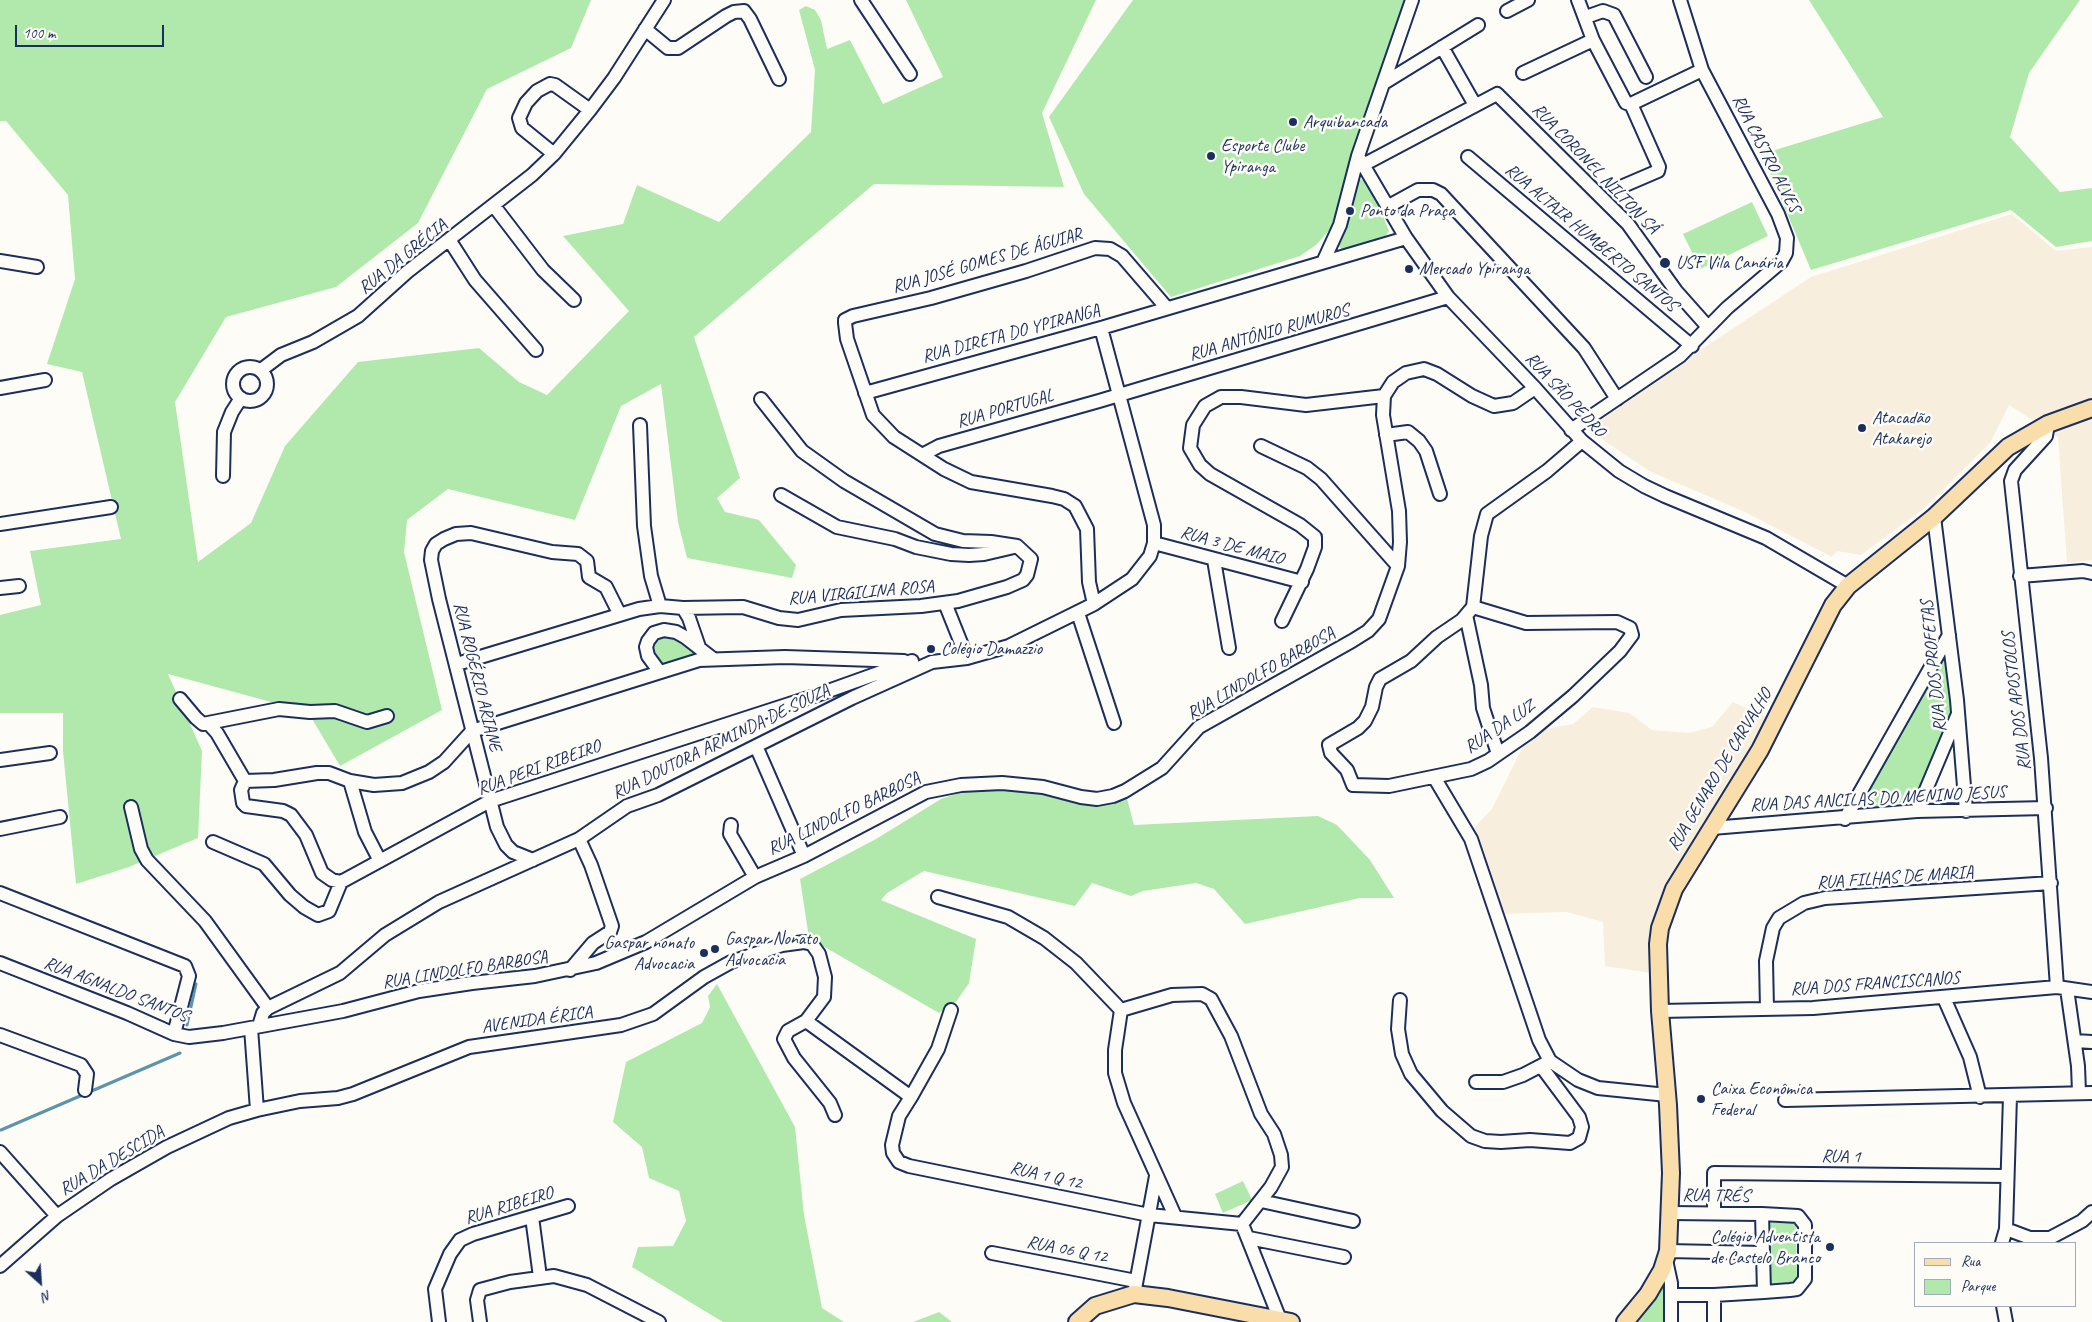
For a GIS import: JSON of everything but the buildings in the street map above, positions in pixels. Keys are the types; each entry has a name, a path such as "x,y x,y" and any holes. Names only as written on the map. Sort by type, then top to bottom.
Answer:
{"main road":[{"name":"RUA GENARO DE CARVALHO","path":"1667,1255 1670,1213 1667,1095 1658,974 1660,928 1674,889 1760,750 1833,605 1848,586 1934,517 2008,447 2048,424 2092,408"},
{"path":"1626,1322 1648,1294 1667,1255"},
{"path":"1077,1322 1096,1306 1135,1287 1168,1298 1284,1321"}],"street":[{"name":"RUA DA GRÉCIA","path":"261,370 281,355 313,342 358,316 407,272 450,241 532,175 554,154 590,110 664,0"},
{"path":"860,0 910,74"},
{"path":"1324,260 1340,225 1384,82 1412,0"},
{"path":"1507,11 1528,0"},
{"path":"1578,0 1586,17 1586,24 1592,40 1623,101 1631,104 1659,167 1658,171 1624,186"},
{"name":"RUA CASTRO ALVES","path":"1680,0 1702,70 1774,206 1784,229 1788,246 1781,262 1708,327"},
{"path":"645,29 668,48 678,48 726,16 744,11 750,19 780,80"},
{"path":"1586,17 1603,11 1614,15 1646,77"},
{"path":"1384,82 1478,25"},
{"path":"1523,74 1592,40"},
{"path":"1361,160 1475,105 1442,47"},
{"path":"1631,104 1702,70"},
{"path":"554,154 522,128 519,118 526,104 537,91 550,84 555,85 590,110"},
{"name":"RUA CORONEL NILTON SÁ","path":"1475,105 1494,94 1506,101 1628,224 1676,290 1708,327"},
{"name":"RUA ALTAIR HUMBERTO SANTOS","path":"1468,157 1692,346"},
{"name":"RUA SÃO PEDRO","path":"1361,160 1406,238 1448,297 1535,388 1582,441 1619,471 1644,486 1766,538 1848,586"},
{"path":"1387,207 1418,190 1433,190 1441,194 1584,348 1617,399"},
{"path":"494,206 543,270 574,300"},
{"name":"RUA DIRETA DO YPIRANGA","path":"865,393 1101,328 1324,260 1406,238"},
{"path":"450,241 475,280 536,350"},
{"name":"RUA JOSÉ GOMES DE ÁGUIAR","path":"865,393 845,328 845,320 852,316 931,298 1026,271 1095,248 1110,249 1122,256 1166,307"},
{"path":"0,261 37,267"},
{"name":"RUA ANTÔNIO RUMUROS","path":"1099,401 1448,297"},
{"path":"1571,430 1661,370 1692,346 1708,327"},
{"path":"1101,328 1151,516 1154,543"},
{"path":"250,367 261,370 268,381 266,392 257,400 246,401 241,398 234,390 236,374 240,370 250,367"},
{"path":"1384,396 1399,377 1417,370 1437,374 1494,406 1513,403 1535,388"},
{"path":"0,388 45,380"},
{"path":"865,393 878,422 894,437 922,455 972,482 1052,496 1064,499 1075,506 1087,529 1089,582 1094,604"},
{"name":"RUA LINDOLFO BARBOSA","path":"255,1027 343,1011 419,991 570,970 604,960 646,942 755,877 804,856 914,796 940,788 979,783 1024,783 1081,797 1098,798 1125,791 1162,768 1190,735 1211,719 1324,658 1368,631 1384,609 1398,566 1401,529 1386,435 1384,396 1306,405 1229,396 1212,400 1198,415 1193,425 1190,448 1200,464 1226,483 1316,537 1315,548 1302,582 1282,621"},
{"path":"223,476 224,432 232,412 241,398"},
{"path":"761,399 802,451 844,481 910,521 935,534 951,538 1017,546"},
{"name":"RUA PORTUGAL","path":"922,455 939,446 1099,401"},
{"name":"RUA DOS APOSTOLOS","path":"2048,424 2046,436 2015,470 2011,481 2046,808 2051,883 2062,988 2086,1092"},
{"path":"640,425 644,526 651,576 660,606"},
{"path":"1386,435 1408,432 1420,441 1426,451 1440,494"},
{"path":"1498,754 1483,708 1482,685 1469,611 1481,536 1487,514 1547,471 1582,441"},
{"path":"1261,446 1307,468 1321,479 1398,566"},
{"name":"RUA VIRGILINA ROSA","path":"457,664 619,613 660,606 683,608 743,607 789,620 808,618 841,610 945,603 994,592 1023,580 1030,568 1031,559 1025,551 1017,546 984,554 970,555 924,549 890,538 837,527 781,495"},
{"path":"0,524 111,507"},
{"name":"RUA DOS PROFETAS","path":"1934,517 1958,714 1966,811"},
{"name":"RUA ROGÉRIO ARIANE","path":"533,860 513,852 506,845 497,827 431,560 432,551 436,544 450,536 471,533 552,552 583,555 587,561 589,577 606,586 619,613"},
{"name":"RUA 3 DE MAIO","path":"1154,543 1302,582"},
{"name":"RUA DOUTORA ARMINDA DE SOUZA","path":"268,1008 340,973 385,935 422,911 579,839 626,806 658,795 932,662 967,658 1009,646 1094,604 1132,579 1150,556 1154,543"},
{"path":"1214,560 1229,648"},
{"path":"2020,576 2083,571 2092,573"},
{"path":"0,588 19,586"},
{"path":"945,603 967,658"},
{"path":"683,608 699,647"},
{"name":"RUA DA LUZ","path":"1469,611 1526,623 1617,622 1630,628 1632,632 1628,642 1587,684 1530,732 1498,754 1470,769 1382,786 1373,784 1353,785 1347,770 1331,753 1329,745 1358,728 1365,721 1372,707 1376,687 1380,679 1411,661 1469,611"},
{"path":"1078,612 1114,723"},
{"path":"659,671 648,656 646,647 654,633 664,630 676,632 712,658"},
{"path":"1845,819 1949,635"},
{"path":"245,781 274,780 317,773 329,773 350,781 387,785 415,779 444,762 472,731 659,671 712,658 785,657 932,662"},
{"name":"RUA PERI RIBEIRO","path":"341,882 490,801 808,698 912,661"},
{"path":"180,699 203,724 279,709 310,712 334,710 367,722 387,716"},
{"path":"1917,812 1958,714"},
{"path":"208,723 224,744 245,781"},
{"path":"756,746 804,856"},
{"path":"0,760 50,753"},
{"path":"1400,1000 1398,1028 1402,1054 1411,1074 1456,1125 1471,1136 1485,1141 1575,1142 1582,1132 1579,1117 1546,1063 1471,838 1434,776"},
{"path":"213,842 264,864 290,895 304,907 318,915 329,911 341,882 332,880 322,873 306,835 291,815 283,811 246,806 243,803 241,790 245,781"},
{"path":"350,781 365,832 380,861"},
{"path":"131,807 141,849 156,871 170,883 205,921 268,1008 255,1027 257,1110"},
{"name":"RUA DAS ANCILAS DO MENINO JESUS","path":"1712,828 1917,812 2046,808"},
{"path":"0,828 60,817"},
{"path":"731,825 730,834 755,877"},
{"path":"570,970 594,943 610,932 612,926 591,865 579,839"},
{"name":"RUA FILHAS DE MARIA","path":"1767,1009 1766,960 1771,935 1780,918 1804,903 1825,898 2051,883"},
{"path":"0,893 185,966 189,976 174,1034"},
{"path":"938,897 1008,917 1044,938 1076,963 1121,1010"},
{"name":"AVENIDA ÉRICA","path":"257,1110 300,1101 338,1098 353,1094 469,1046 621,1026 653,1014 704,977 731,962 782,945 804,942 812,944 819,954 826,989 819,1006 806,1021"},
{"name":"RUA AGNALDO SANTOS","path":"0,963 127,1013 174,1034 189,1037 255,1027"},
{"name":"RUA DOS FRANCISCANOS","path":"1660,1011 1767,1009 1944,998 2062,988 2092,992"},
{"path":"1121,1010 1172,995 1202,994 1211,999 1231,1036 1261,1114 1274,1134 1282,1155 1282,1167 1261,1201 1242,1224 1284,1321"},
{"path":"1944,998 1970,1057 1980,1096"},
{"path":"835,1115 830,1103 802,1070 784,1039 788,1031 806,1021 911,1097 938,1049 951,1010"},
{"path":"1121,1010 1115,1050 1115,1073 1128,1112 1175,1216"},
{"path":"0,1035 82,1065 87,1074 85,1090"},
{"path":"2075,1040 2092,1042"},
{"path":"1476,1082 1502,1082 1523,1076 1546,1063"},
{"path":"1546,1063 1598,1088 1667,1095"},
{"path":"1785,1100 2010,1096 2086,1092"},
{"path":"2002,1242 2006,1229 2010,1096"},
{"name":"RUA 1 Q 12","path":"911,1097 899,1116 892,1145 896,1159 909,1166 1149,1215 1175,1216 1216,1223 1242,1224"},
{"name":"RUA DA DESCIDA","path":"0,1266 58,1216 111,1179 146,1158 229,1118 257,1110"},
{"path":"0,1152 58,1216"},
{"name":"RUA 1","path":"1714,1213 1714,1173 2007,1176"},
{"path":"1135,1287 1156,1176"},
{"path":"1261,1201 1353,1220"},
{"name":"RUA RIBEIRO","path":"439,1322 435,1289 460,1240 473,1234 568,1206"},
{"path":"2006,1229 2030,1238 2050,1238 2082,1221 2092,1212"},
{"name":"RUA TRÊS","path":"1670,1213 1788,1214 1798,1216 1804,1221 1804,1279 1796,1289 1764,1292"},
{"path":"1671,1295 1764,1292 1762,1214"},
{"path":"532,1216 540,1277"},
{"path":"1249,1238 1344,1257"},
{"name":"RUA 06 Q 12","path":"992,1253 1135,1287"},
{"path":"1671,1322 1671,1295 1667,1255 1763,1253"},
{"path":"480,1322 477,1300 480,1290 540,1277 554,1276 576,1280 659,1322"},
{"path":"1714,1294 1714,1322"},
{"path":"2003,1307 2006,1322"}],"shaded area":[{"path":"2012,214 2056,251 2092,247 2092,560 2067,563 2058,437 2009,405 1990,443 1923,509 1861,555 1837,551 1832,557 1745,512 1649,471 1584,427 1811,277"},
{"path":"1733,702 1776,721 1674,889 1658,974 1605,966 1603,922 1567,912 1497,914 1473,829 1492,809 1530,732 1573,724 1593,707 1629,713 1652,730 1689,733 1712,727"}],"green space":[{"path":"0,0 591,0 571,48 487,89 418,223 336,287 226,317 175,402 198,562 251,523 285,446 358,362 479,348 519,382 547,395 629,311 563,236 623,224 637,185 719,222 811,132 815,70 799,10 806,6 815,10 821,20 827,49 850,40 883,104 943,77 906,0 1096,0 1042,113 1064,187 874,184 694,337 740,478 717,498 725,512 759,520 796,565 792,578 687,558 678,522 661,384 621,406 575,520 448,489 407,520 404,552 442,710 340,766 308,712 168,674 202,751 198,838 129,867 76,884 63,751 63,713 0,713 0,615 41,605 30,551 121,539 82,372 47,364 75,279 68,195 6,121 0,121"},
{"name":"Esporte Clube Ypiranga","path":"1133,0 1409,0 1331,228 1316,245 1300,256 1171,297 1084,194 1049,117"},
{"path":"1809,0 2080,0 2029,73 2010,137 2060,192 2092,188 2092,241 2056,247 2011,210 1811,270 1762,154 1883,117"},
{"path":"1361,179 1370,184 1389,231 1385,237 1342,249 1337,245 1357,182"},
{"path":"1752,202 1768,236 1700,269 1683,234"},
{"path":"667,633 705,655 661,667 655,661 650,641"},
{"path":"1941,658 1947,661 1953,709 1913,800 1859,812 1857,809"},
{"path":"1043,787 1088,798 1125,791 1134,825 1318,816 1337,825 1370,860 1394,898 1360,898 1245,924 1214,889 1196,883 1143,891 1131,896 1092,883 1075,906 924,871 887,893 881,900 976,939 969,983 956,1002 939,1013 809,938 800,879 876,839 941,799 970,789"},
{"path":"717,984 795,1127 804,1215 822,1308 844,1322 723,1322 632,1267 638,1247 673,1246 686,1221 679,1191 649,1178 642,1147 613,1122 626,1062 702,1023 710,1007 708,996"},
{"path":"1243,1181 1252,1200 1223,1213 1215,1194"},
{"path":"1796,1221 1797,1282 1770,1283 1769,1222"},
{"path":"1665,1281 1666,1322 1633,1322"},
{"path":"939,1312 952,1322 913,1322"}],"waterway":[{"path":"187,1025 196,984"},
{"path":"1,1130 180,1053"}],"place":[{"name":"Arquibancada","path":"1293,122"},
{"name":"Esporte Clube Ypiranga","path":"1211,156"},
{"name":"Ponto da Praça","path":"1350,211"},
{"name":"USF Vila Canária","path":"1665,263"},
{"name":"Mercado Ypiranga","path":"1409,269"},
{"name":"Atacadão Atakarejo","path":"1862,428"},
{"name":"Colégio Damazzio","path":"931,649"},
{"name":"Gaspar Nonato Advocacia","path":"715,949"},
{"name":"Gaspar nonato Advocacia","path":"704,953"},
{"name":"Caixa Econômica Federal","path":"1701,1099"},
{"name":"Colégio Adventista de Castelo Branco","path":"1830,1247"}]}
